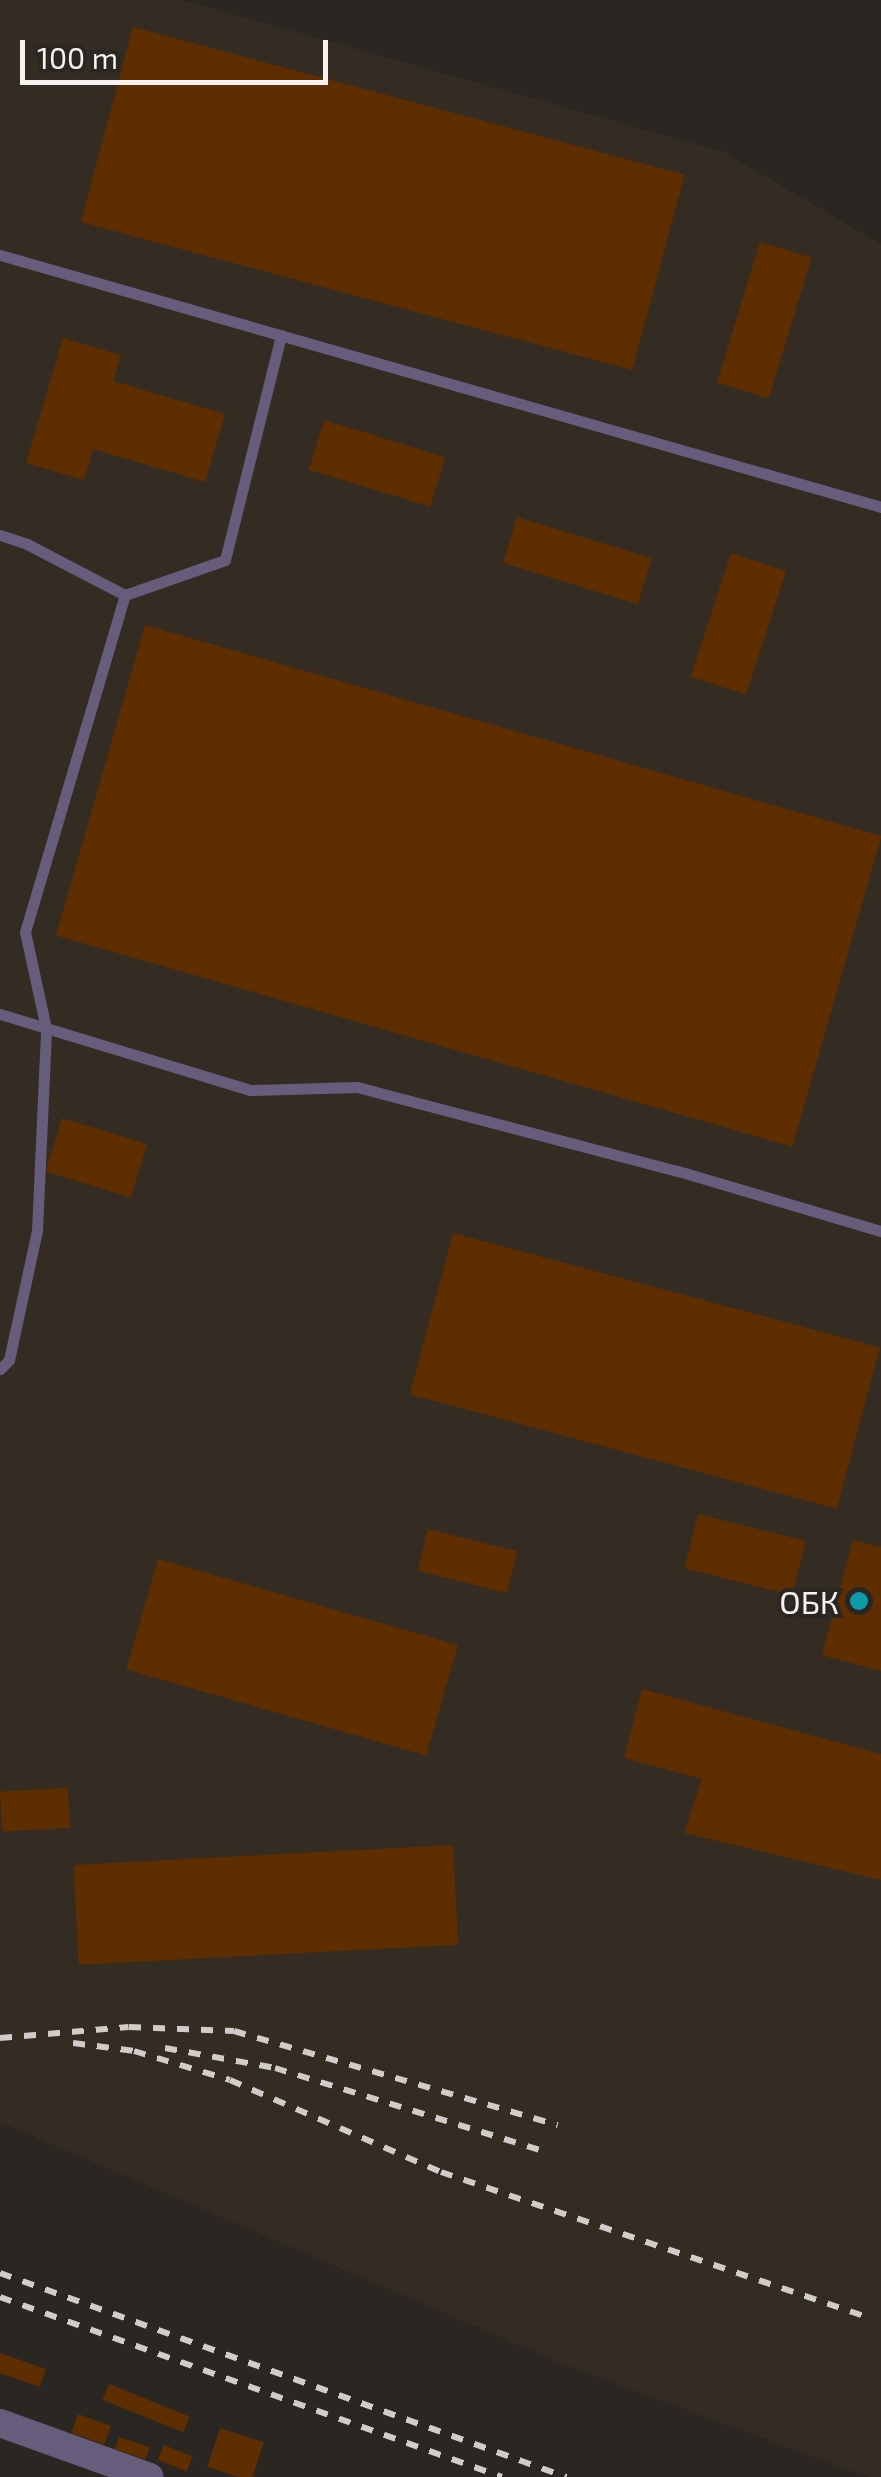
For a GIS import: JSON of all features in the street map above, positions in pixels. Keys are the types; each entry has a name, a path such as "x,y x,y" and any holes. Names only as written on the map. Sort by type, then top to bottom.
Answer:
{"street":[{"path":"0,2422 150,2477"}],"lane":[{"path":"0,256 881,507"},
{"path":"0,536 27,544 126,595 225,560 281,335"},
{"path":"0,1369 9,1360 37,1230 46,1028 26,932 126,595"},
{"path":"0,1014 250,1090 357,1088 678,1171 881,1230"}],"shaded area":[{"path":"0,0 182,0 724,152 881,244 881,2477 868,2477 561,2363 0,2122"}],"building":[{"path":"133,27 685,175 632,370 81,222"},
{"path":"760,242 812,258 769,398 717,383"},
{"path":"63,338 121,355 113,381 225,414 205,482 93,449 84,480 26,463"},
{"path":"324,420 445,457 430,507 309,470"},
{"path":"517,517 652,558 638,604 503,563"},
{"path":"731,553 786,571 746,695 691,677"},
{"path":"145,625 881,836 792,1147 56,935"},
{"path":"62,1118 147,1144 131,1198 46,1172"},
{"path":"453,1233 880,1347 837,1509 410,1394"},
{"path":"698,1514 806,1541 792,1595 684,1568"},
{"path":"428,1529 517,1551 507,1593 418,1571"},
{"name":"ОБК","path":"853,1540 881,1547 881,1671 822,1655"},
{"path":"158,1559 458,1645 426,1756 126,1670"},
{"path":"642,1689 881,1754 881,1880 684,1833 702,1779 624,1758"},
{"path":"68,1788 70,1828 2,1832 0,1792"},
{"path":"453,1845 458,1945 79,1965 74,1865"},
{"path":"0,2353 46,2369 40,2387 0,2373"},
{"path":"109,2384 190,2417 183,2432 103,2400"},
{"path":"78,2414 111,2426 104,2445 71,2433"},
{"path":"220,2428 264,2442 252,2477 238,2477 207,2467"},
{"path":"119,2437 149,2447 145,2459 115,2449"},
{"path":"164,2445 193,2457 187,2471 158,2460"}],"railway":[{"path":"0,2038 129,2027 234,2031 558,2125"},
{"path":"73,2043 134,2051 230,2080 441,2172 870,2318"},
{"path":"165,2048 275,2068 543,2151"},
{"path":"0,2273 566,2477"},
{"path":"0,2297 502,2477"}],"place":[{"name":"ОБК","path":"859,1601"}]}
